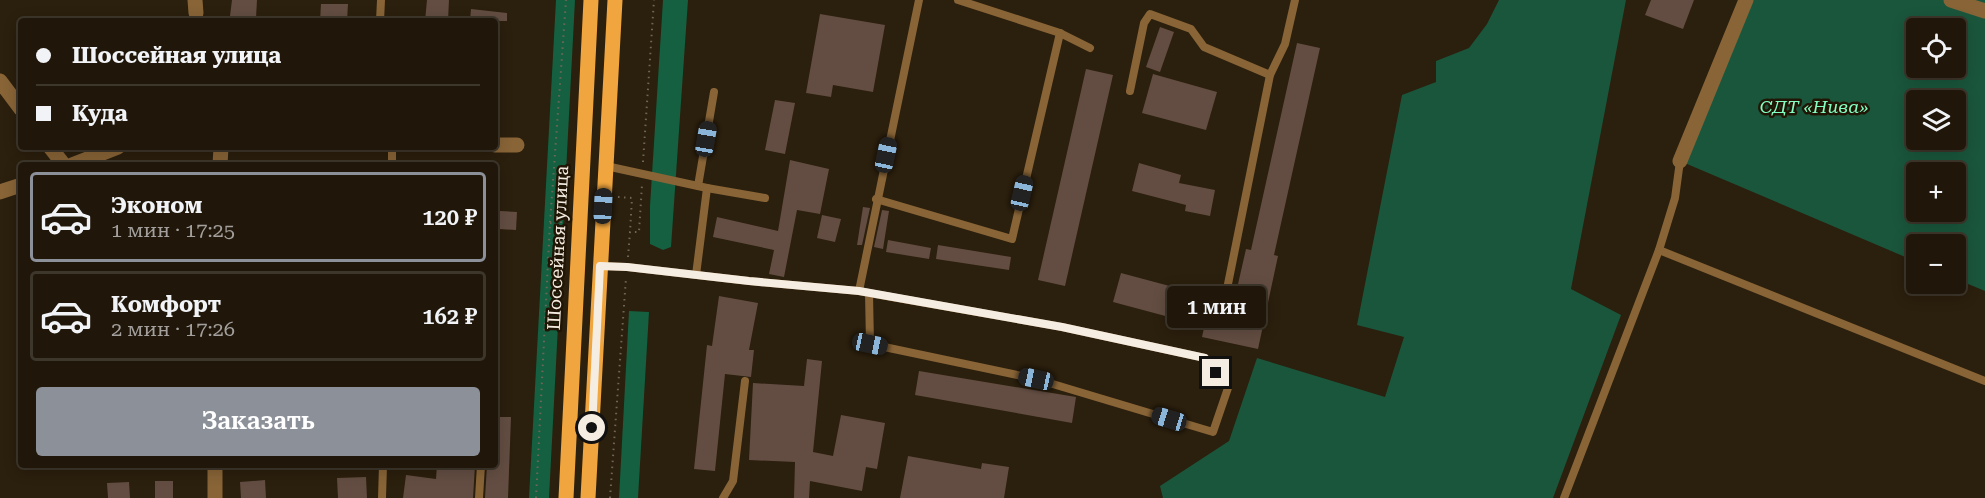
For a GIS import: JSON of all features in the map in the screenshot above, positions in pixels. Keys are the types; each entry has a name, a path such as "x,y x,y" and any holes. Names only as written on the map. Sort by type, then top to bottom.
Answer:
{"main road":[{"name":"Шоссейная улица","path":"566,498 591,0"},
{"path":"588,498 615,0"}],"street":[{"path":"1680,161 1746,0"},
{"path":"1951,0 1985,11"},
{"path":"0,81 18,105"},
{"path":"498,145 517,145"},
{"path":"52,150 62,162"},
{"path":"80,162 110,150"},
{"path":"0,192 18,186"},
{"path":"214,498 215,468"}],"lane":[{"path":"380,18 381,0"},
{"path":"859,291 876,199 919,0"},
{"path":"958,0 1060,33 1090,48"},
{"path":"1228,284 1270,75 1285,44 1295,0"},
{"path":"1130,91 1144,23 1150,14 1191,29 1204,47 1270,75"},
{"path":"876,199 1012,239 1060,33"},
{"path":"696,274 702,187 714,92"},
{"path":"1574,498 1565,496 1659,250 1675,198 1680,161"},
{"path":"605,166 765,198"},
{"path":"1659,250 1985,381"},
{"path":"600,266 859,291 1062,327 1205,358 1227,388 1213,432 1036,379 870,344 869,293"},
{"path":"723,498 733,482 745,381"},
{"path":"382,498 383,468"},
{"path":"479,498 481,468"}],"path":[{"path":"536,498 550,224 566,0"},
{"path":"610,498 630,232 639,232 654,0"},
{"path":"550,224 561,224"}],"green space":[{"path":"556,0 575,0 549,498 529,498"},
{"path":"663,0 688,0 671,247 663,250 650,244 650,206"},
{"path":"1499,0 1626,0 1571,289 1621,315 1553,498 1163,498 1160,486 1229,441 1257,358 1385,397 1404,337 1357,325 1402,95 1436,82 1436,61 1469,48 1487,24"},
{"name":"СДТ «Нива»","path":"1746,0 1985,0 1985,291 1966,283 1966,234 1906,234 1906,257 1680,161"},
{"path":"629,311 649,312 638,498 619,498"}],"building":[{"path":"232,0 257,0 256,18 230,16"},
{"path":"427,0 449,0 448,18 425,18"},
{"path":"1651,0 1694,0 1683,29 1645,15"},
{"path":"321,4 348,4 347,18 320,18"},
{"path":"471,9 507,13 507,21 498,21 498,18 470,18"},
{"path":"820,14 885,25 873,92 833,85 831,97 806,93"},
{"path":"1160,27 1174,32 1160,72 1146,67"},
{"path":"1297,43 1320,48 1274,255 1278,256 1258,349 1202,337 1208,310 1231,315 1246,249 1251,250"},
{"path":"1086,69 1113,75 1065,286 1038,280"},
{"path":"1153,74 1217,92 1206,130 1142,113"},
{"path":"775,100 795,103 785,154 765,150"},
{"path":"790,160 829,169 820,214 797,210 784,277 769,274 774,250 713,237 717,217 778,231"},
{"path":"1139,163 1181,175 1179,183 1215,190 1210,216 1185,211 1186,205 1132,191"},
{"path":"863,207 870,208 862,245 857,245"},
{"path":"882,210 889,211 883,249 874,247"},
{"path":"500,211 517,212 516,230 499,229"},
{"path":"822,215 841,219 835,242 817,238"},
{"path":"888,240 931,248 929,259 886,252"},
{"path":"938,245 1011,257 1009,270 936,259"},
{"path":"1121,273 1192,292 1184,321 1113,302"},
{"path":"719,296 758,303 749,350 754,350 751,377 725,374 715,471 694,469 707,345 712,346"},
{"path":"807,359 822,361 813,452 833,456 841,415 885,423 877,469 866,467 862,491 810,481 809,498 794,498 795,462 749,460 753,383 804,386"},
{"path":"919,371 1076,397 1072,423 915,395"},
{"path":"498,417 511,417 508,498 485,498 487,468 498,468"},
{"path":"908,456 981,469 982,463 1009,467 1004,498 900,498"},
{"path":"437,468 475,468 473,498 403,498 406,475 436,479"},
{"path":"366,477 367,498 338,498 337,478"},
{"path":"265,480 266,498 241,498 240,482"},
{"path":"155,481 173,481 173,498 155,498"},
{"path":"129,482 130,498 108,498 107,483"}],"route":[{"path":"592,428 600,266 859,291 1062,327 1205,358 1216,373"}]}
